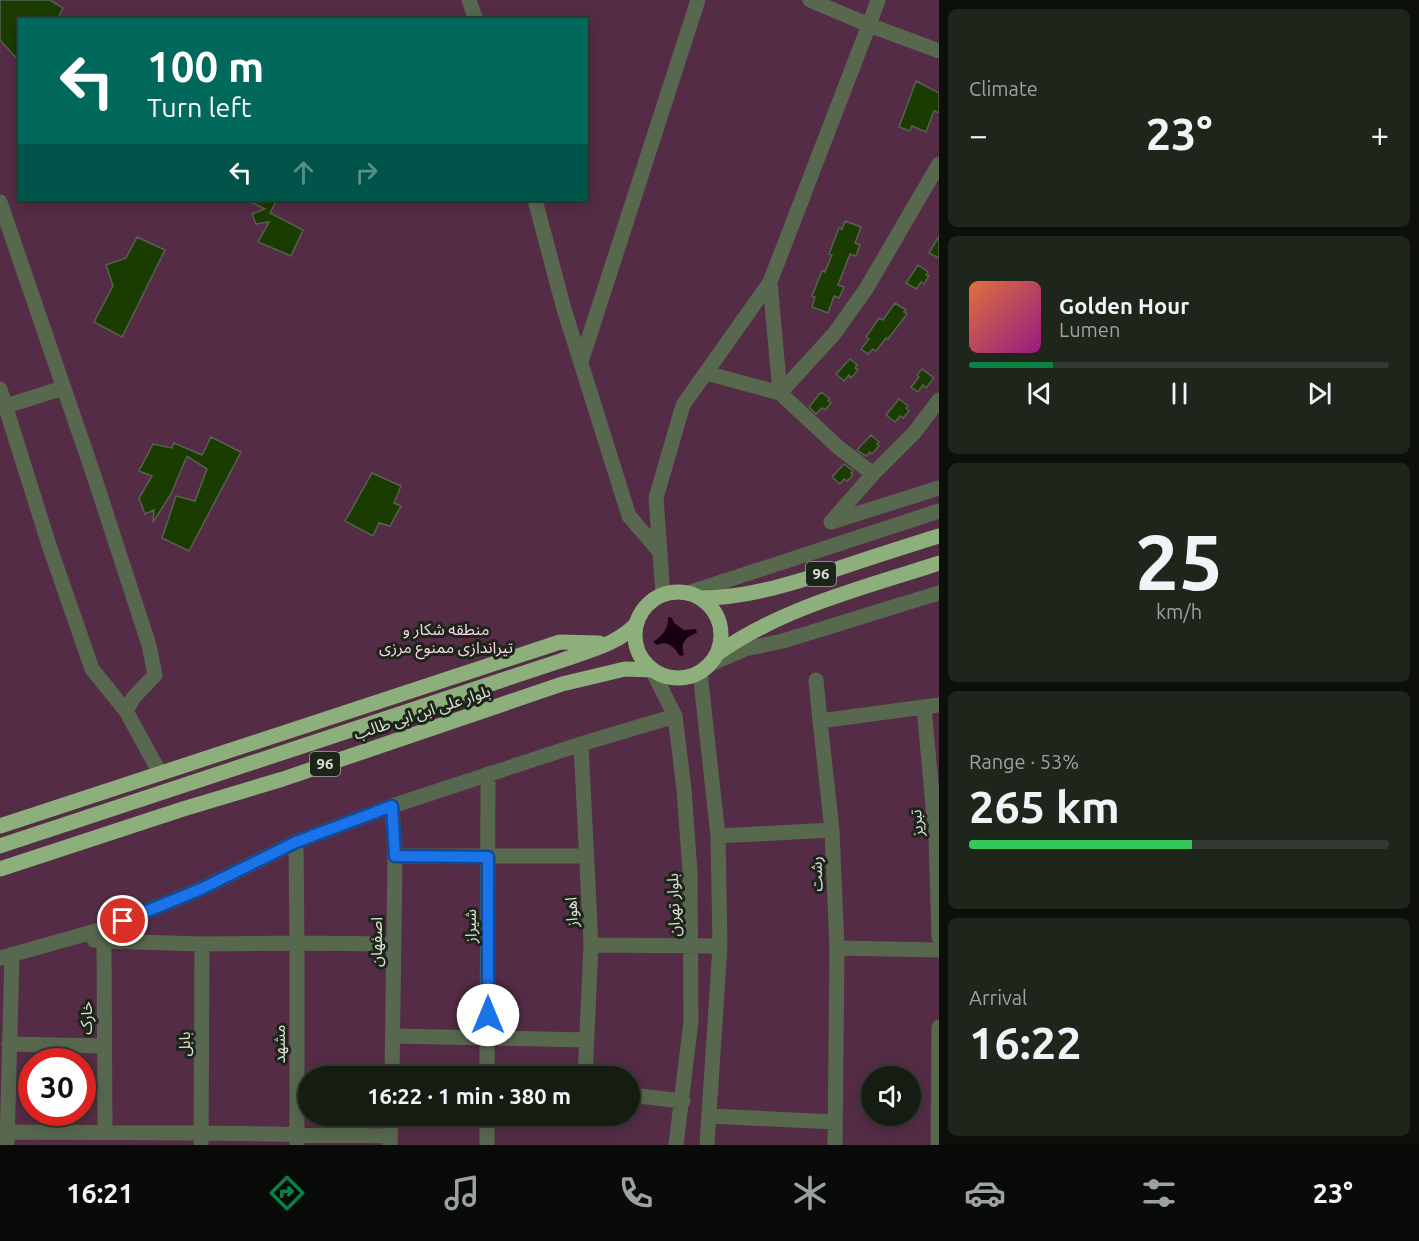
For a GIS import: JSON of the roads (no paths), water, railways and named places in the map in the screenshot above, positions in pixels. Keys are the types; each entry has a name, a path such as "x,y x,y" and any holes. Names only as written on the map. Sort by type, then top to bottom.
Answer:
{"main road":[{"name":"96","path":"637,623 642,611 663,595 675,592 721,598 759,592 939,536"},
{"name":"96","path":"652,670 663,676 688,677 766,623 800,608 939,563"},
{"path":"694,596 710,606 721,629 721,642 709,663"},
{"path":"637,623 635,636 637,649 652,670"},
{"name":"بلوار علی ابن ابی طالب","path":"0,846 608,643 628,633 637,623"},
{"path":"0,826 560,642 608,643"},
{"name":"بلوار علی ابن ابی طالب","path":"0,870 183,809 283,779 562,684 625,669 652,670"}],"street":[{"path":"469,0 475,18"},
{"path":"581,362 698,0"},
{"path":"810,0 939,51"},
{"path":"663,595 656,498 683,405 770,282 879,0"},
{"path":"780,393 834,334 866,289 939,164"},
{"path":"535,201 564,309 629,516 660,552"},
{"path":"0,202 149,645 155,675 134,697 126,711"},
{"path":"770,282 780,393"},
{"path":"706,373 780,393 838,447 873,474"},
{"path":"6,406 63,388"},
{"path":"0,389 49,545 92,669 126,711 160,773"},
{"path":"939,400 914,433 873,474 831,522 939,488"},
{"path":"694,596 939,511"},
{"path":"707,1145 720,946 718,836 709,663 745,649 794,638 939,593"},
{"name":"بلوار تهران","path":"652,670 675,716 689,849 692,946 691,1021 676,1145"},
{"name":"رشت","path":"816,680 832,830 837,948 835,1145"},
{"path":"820,721 931,706"},
{"name":"تبریز","path":"931,706 939,937"},
{"path":"390,1140 201,1139 105,1132 5,1137 9,1044 6,956 103,929 201,889 296,842 392,806 581,744 675,716"},
{"name":"اهواز","path":"581,744 591,945 586,1066"},
{"name":"شیراز","path":"488,774 488,1066"},
{"name":"اصفهان","path":"392,806 395,856 393,1066"},
{"path":"718,836 832,830"},
{"name":"مشهد","path":"296,842 297,1140"},
{"path":"395,856 586,856"},
{"path":"77,938 202,944 394,944"},
{"name":"خارک","path":"104,941 105,1132"},
{"name":"بابل","path":"201,1139 202,944"},
{"path":"591,945 720,946"},
{"path":"837,948 939,950"},
{"path":"938,1145 939,1027"},
{"path":"394,1036 587,1040"},
{"path":"9,1044 104,1046"},
{"path":"640,1096 682,1101"},
{"path":"709,1116 836,1122"},
{"path":"487,1126 487,1145"}],"park label":[{"name":"منطقه شکار و تیراندازی ممنوع مرزی","path":"446,638"}]}
